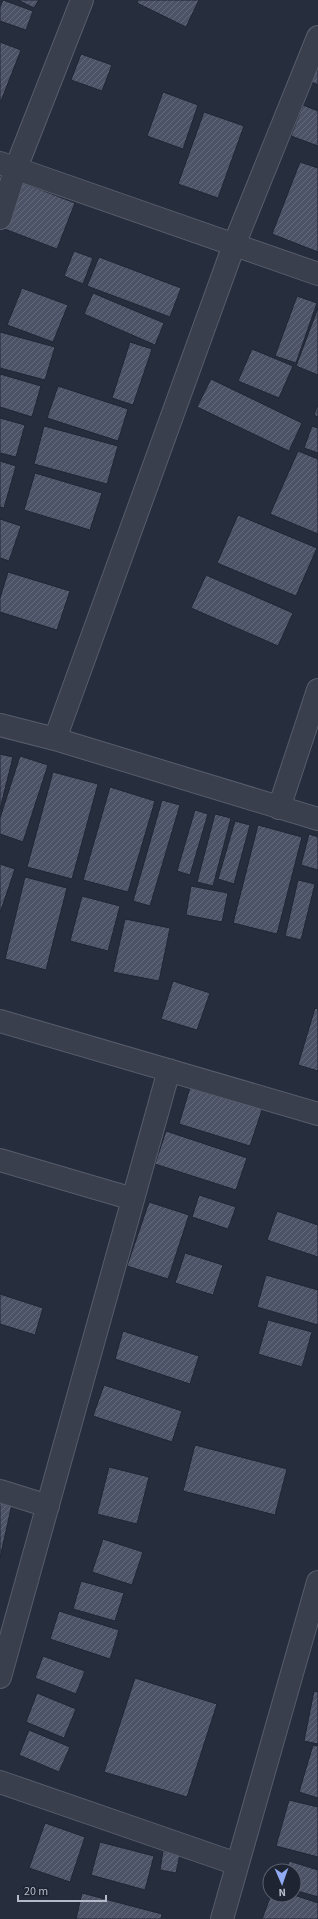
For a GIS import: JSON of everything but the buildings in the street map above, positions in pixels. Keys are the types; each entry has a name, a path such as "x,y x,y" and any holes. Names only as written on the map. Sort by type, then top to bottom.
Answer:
{"street":[{"path":"0,218 8,166 82,0"},
{"path":"54,739 234,245 318,37"},
{"path":"8,166 318,274"},
{"path":"279,808 318,690"},
{"path":"0,725 54,739 318,819"},
{"path":"0,1021 318,1114"},
{"path":"0,1677 169,1070"},
{"path":"0,1160 133,1199"},
{"path":"0,1491 48,1506"},
{"path":"222,1919 318,1582"},
{"path":"0,1782 237,1864"}]}
